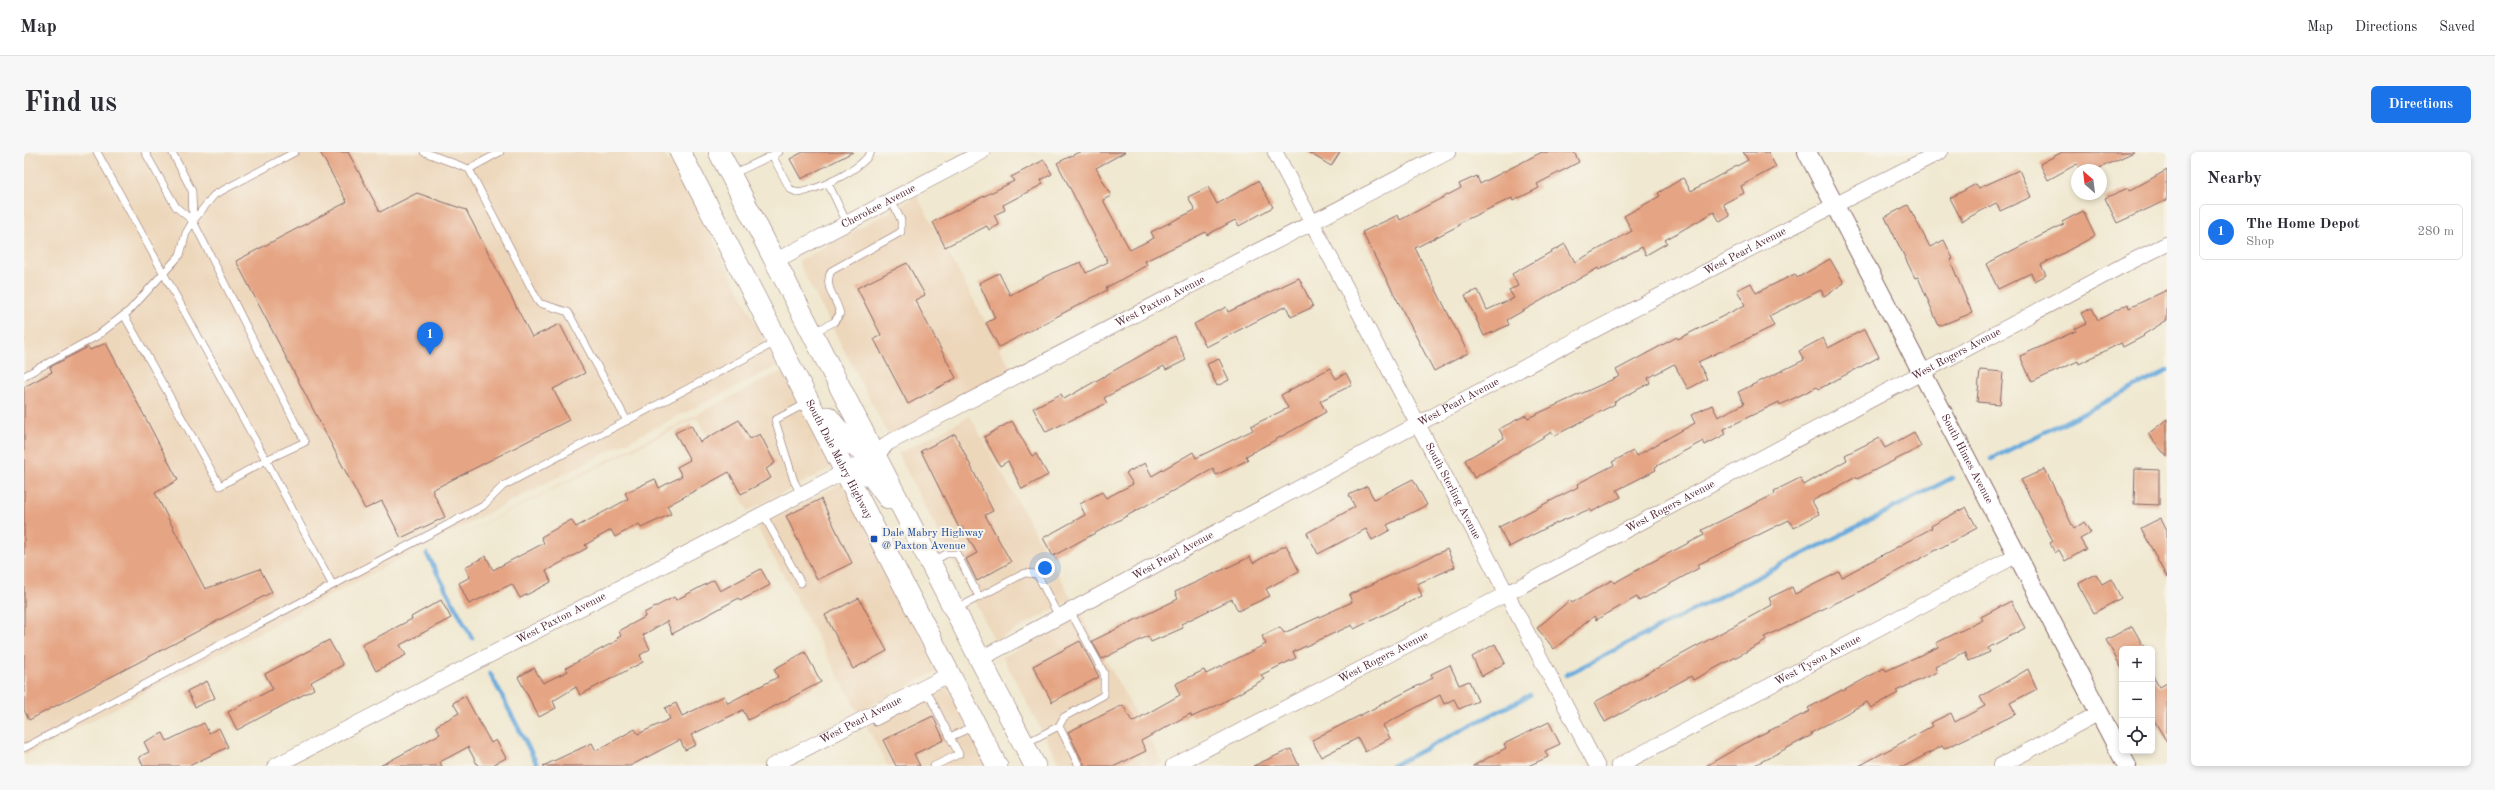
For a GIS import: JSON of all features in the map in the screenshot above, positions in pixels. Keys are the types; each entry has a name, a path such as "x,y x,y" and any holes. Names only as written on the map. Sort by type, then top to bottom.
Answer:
{"main road":[{"name":"South Dale Mabry Highway","path":"680,152 996,763"},
{"path":"719,152 1035,766"},
{"path":"807,395 849,442 862,453 876,456"},
{"path":"846,471 859,469 873,478 918,539"}],"street":[{"name":"Cherokee Avenue","path":"775,260 982,152"},
{"name":"South Sterling Avenue","path":"1275,152 1597,766"},
{"name":"West Paxton Avenue","path":"876,456 888,443 1448,152"},
{"name":"South Himes Avenue","path":"1807,152 2127,766"},
{"name":"West Pearl Avenue","path":"980,659 1417,424 1835,204 1940,152"},
{"name":"West Rogers Avenue","path":"1173,766 1506,594 2167,244"},
{"name":"West Paxton Avenue","path":"275,766 846,471"},
{"name":"West Tyson Avenue","path":"1618,766 2017,555"},
{"name":"West Pearl Avenue","path":"772,766 950,674"},
{"path":"2000,766 2099,713"}],"lane":[{"path":"97,152 266,460 332,584"},
{"path":"145,152 176,207 193,220"},
{"path":"124,315 220,486 266,460 305,442 193,220 192,191 172,152"},
{"path":"24,376 98,336 124,315 180,255 186,233 193,220 214,195 295,152"},
{"path":"424,152 469,169 539,303 568,312 627,421"},
{"path":"469,169 500,152"},
{"path":"731,175 776,154 794,192 811,190 828,183 858,164 871,152"},
{"path":"828,183 847,223"},
{"path":"813,333 834,322 840,314 828,286 827,279 831,272 901,232 901,220 890,200"},
{"path":"24,748 332,584 483,506 503,486 779,341"},
{"path":"801,494 794,481 775,420 807,395"},
{"path":"763,514 800,583"},
{"path":"930,563 946,554 957,554 979,597"},
{"path":"954,610 1024,573 1037,574 1104,673 1104,695 1064,717 1059,726 1024,744"},
{"path":"872,714 876,722 929,695 959,754 934,766"},
{"path":"950,736 976,725"},
{"path":"1059,726 1079,766"}],"shaded area":[{"path":"24,152 661,152 681,175 777,366 518,497 24,756"},
{"path":"917,196 1013,372 890,438 798,262"},
{"path":"782,371 835,466 748,511 697,418 442,545"},
{"path":"970,416 1072,599 995,641 898,454"},
{"path":"843,483 939,670 858,712 757,527"},
{"path":"1081,615 1162,762 1153,766 1060,766 1003,657"},
{"path":"947,686 987,766 888,766 867,727"}],"building":[{"path":"320,152 348,152 380,212 417,193 466,210 532,337 560,324 585,373 553,389 569,420 432,490 445,517 401,538 382,501 365,509 236,261 347,202"},
{"path":"803,152 853,152 801,179 790,159"},
{"path":"1079,152 1125,152 1096,168 1111,196 1103,200 1130,250 1154,238 1151,232 1195,210 1188,197 1208,187 1217,204 1258,181 1273,207 1239,226 1235,220 1207,235 1206,232 1145,261 1147,265 1106,288 1107,290 999,347 986,323 995,318 979,283 999,273 1010,295 1052,273 1081,262 1086,273 1108,262 1057,163"},
{"path":"1308,152 1340,152 1331,166"},
{"path":"1542,152 1574,152 1579,162 1537,184 1539,188 1513,201 1512,198 1459,223 1460,225 1415,248 1468,353 1434,371 1362,232 1398,215 1400,220 1461,188 1459,184 1477,176 1480,184"},
{"path":"1743,152 1768,152 1776,167 1741,186 1744,193 1723,204 1730,216 1720,222 1714,212 1665,240 1667,243 1646,255 1642,247 1599,270 1598,268 1507,320 1509,325 1484,336 1465,295 1478,290 1487,310 1514,298 1509,290 1518,286 1512,274 1565,244 1575,262 1632,231 1624,216 1660,196 1658,193 1683,178 1691,191 1748,160"},
{"path":"2062,152 2134,152 2107,164 2071,164 2071,167 2048,180 2040,164"},
{"path":"1044,160 1052,174 1041,180 1043,184 1003,205 1005,210 994,215 999,225 989,230 987,226 945,247 933,222 1014,181 1011,177"},
{"path":"2019,170 2031,197 2000,211 1996,203 1962,221 1950,198 1976,184 1979,188"},
{"path":"2167,170 2167,200 2117,223 2106,200 2107,197 2128,188 2129,191"},
{"path":"1908,205 1930,247 1944,240 1953,259 1950,260 1972,313 1939,326 1918,277 1915,278 1885,217"},
{"path":"2083,211 2095,236 2041,265 2046,275 2035,281 2031,273 1998,289 1986,264 2064,224 2062,222"},
{"path":"1830,259 1844,283 1824,296 1821,290 1769,316 1774,326 1698,362 1707,379 1688,389 1674,364 1648,378 1650,383 1614,402 1615,404 1554,436 1552,432 1474,478 1465,460 1504,438 1499,429 1526,415 1528,418 1620,376 1616,370 1677,337 1678,339 1745,305 1737,290 1751,283 1756,293 1795,274 1797,278"},
{"path":"907,263 925,295 915,300 956,378 908,404 874,339 881,335 857,288"},
{"path":"1299,278 1313,307 1291,317 1286,306 1206,347 1194,324 1226,307 1228,312"},
{"path":"2167,290 2167,320 2143,335 2144,336 2123,347 2121,343 2079,364 2078,361 2032,382 2020,356 2076,331 2075,329 2086,323 2081,313 2092,308 2098,320 2128,304 2129,308"},
{"path":"1865,329 1879,357 1819,389 1817,387 1780,405 1779,402 1724,429 1726,434 1705,445 1703,441 1655,467 1656,470 1617,490 1621,497 1591,512 1590,509 1552,525 1509,547 1499,527 1578,487 1577,484 1614,465 1612,462 1633,451 1636,456 1695,423 1691,415 1712,405 1718,417 1744,404 1738,392 1804,360 1799,351 1823,338 1828,348"},
{"path":"1175,336 1186,360 1166,370 1164,366 1104,398 1107,403 1046,432 1033,408 1061,394 1064,399"},
{"path":"106,343 178,480 155,493 205,589 260,569 272,592 29,720 24,710 24,387 52,372 50,367 88,347 90,350"},
{"path":"1219,359 1229,380 1217,386 1207,364"},
{"path":"1330,368 1336,379 1346,373 1352,385 1320,401 1326,412 1246,456 1248,460 1216,475 1213,469 1053,556 1043,538 1085,515 1080,504 1102,492 1106,498 1133,484 1126,473 1145,463 1152,476 1193,452 1196,458 1253,430 1251,426 1288,408 1281,395"},
{"path":"1980,370 2003,372 2000,404 1977,402"},
{"path":"2167,419 2167,457 2148,434"},
{"path":"739,420 750,439 760,434 775,463 766,469 771,478 741,494 729,472 667,506 671,514 641,528 639,524 615,537 611,530 585,545 587,548 546,571 551,582 530,593 520,598 512,584 469,604 459,583 470,577 465,567 486,556 493,570 544,543 541,537 571,520 576,527 628,499 625,493 655,479 659,488 682,476 677,467 690,460 675,433 691,425 700,442"},
{"path":"1012,421 1032,456 1036,454 1048,475 1022,489 1008,461 1000,466 984,437"},
{"path":"1914,432 1921,447 1857,479 1856,477 1812,501 1819,514 1793,528 1789,520 1697,565 1699,568 1639,601 1637,597 1596,620 1594,616 1554,649 1537,628 1570,600 1572,603 1612,580 1614,583 1704,535 1702,530 1775,494 1774,491 1800,478 1804,485 1847,460 1845,455 1879,438 1885,448"},
{"path":"955,434 993,511 985,515 1011,562 977,581 966,559 977,553 962,527 959,528 921,451"},
{"path":"2045,469 2074,529 2084,522 2091,533 2080,539 2086,549 2065,561 2059,550 2055,553 2050,543 2053,541 2021,480"},
{"path":"2135,469 2159,470 2159,505 2134,504"},
{"path":"1413,479 1427,505 1387,525 1390,530 1372,540 1366,529 1318,554 1307,533 1355,507 1349,495 1367,486 1374,499"},
{"path":"821,499 852,563 817,580 786,516"},
{"path":"1966,507 1977,528 1859,592 1764,637 1766,641 1693,680 1691,676 1605,722 1595,702 1772,605 1769,598 1792,587 1795,594 1839,572 1842,577 1932,528 1931,526"},
{"path":"2161,518 2167,530 2167,578 2141,528"},
{"path":"1286,545 1299,571 1266,589 1270,596 1238,611 1232,599 1181,624 1183,628 1151,642 1148,636 1102,659 1092,641 1178,599 1175,592 1250,557 1253,563"},
{"path":"1447,549 1455,567 1417,584 1422,596 1354,629 1352,625 1293,652 1296,658 1261,675 1264,679 1222,703 1192,717 1190,714 1141,741 1146,751 1115,766 1085,766 1068,732 1123,705 1132,722 1180,695 1175,684 1204,670 1206,674 1266,644 1262,636 1280,627 1284,633 1352,602 1349,595"},
{"path":"761,569 770,585 740,601 739,598 672,634 667,621 643,635 650,649 640,655 643,662 580,695 576,687 553,701 556,708 539,717 518,677 534,668 543,683 568,671 566,668 618,640 617,638 621,636 619,631 645,617 644,613 674,597 676,600 714,580 720,591"},
{"path":"2096,574 2102,584 2111,579 2121,598 2094,613 2078,584"},
{"path":"859,598 887,651 853,669 825,615"},
{"path":"441,600 451,618 400,645 406,655 376,671 362,645 412,619 411,617"},
{"path":"2011,601 2025,628 1988,648 1990,652 1969,661 1965,652 1935,667 1937,672 1896,691 1898,693 1871,708 1867,702 1811,733 1812,735 1753,766 1706,766 1756,737 1810,711 1808,708 1842,690 1843,691 1884,668 1886,671 1938,647 1936,643 1983,620 1981,617"},
{"path":"2132,626 2143,646 2119,646 2119,664 2106,640"},
{"path":"329,640 343,665 311,682 314,689 237,730 228,712 273,689 265,674"},
{"path":"1080,641 1099,677 1052,702 1033,666"},
{"path":"1495,644 1505,663 1482,676 1472,657"},
{"path":"805,652 821,682 748,720 743,710 691,735 696,745 685,750 680,740 630,766 543,766 592,743 596,751 635,729 638,734 670,719 665,708 676,703 682,716 724,696 728,703 778,677 774,669"},
{"path":"1450,665 1459,685 1469,681 1478,701 1459,709 1454,699 1444,704 1440,695 1383,725 1390,738 1365,752 1358,738 1321,757 1312,740 1433,678 1431,674"},
{"path":"2028,669 2037,689 2010,703 2016,714 1944,749 1942,746 1905,766 1859,766 1932,726 1930,723 1951,713 1955,722 1985,706 1980,697"},
{"path":"2155,679 2160,687 2167,683 2167,742 2155,722"},
{"path":"207,681 215,698 195,707 187,691"},
{"path":"465,696 491,743 496,740 506,758 491,766 478,766 468,747 440,762 442,766 380,766 440,734 436,726 459,713 453,703"},
{"path":"933,716 944,740 914,754 920,766 896,766 883,740"},
{"path":"1549,722 1560,744 1545,751 1548,757 1528,766 1473,766 1506,748 1504,744"},
{"path":"204,723 209,733 219,728 228,747 189,766 143,766 139,757 149,752 144,742 163,733 167,741"},
{"path":"1291,749 1299,766 1253,766"}],"waterway":[{"path":"1991,459 2167,371"},
{"path":"1566,675 1952,478"},
{"path":"427,554 472,638"},
{"path":"490,673 538,766"},
{"path":"1392,766 1530,695"}],"place":[{"name":"The Home Depot","path":"430,355"},
{"name":"Dale Mabry Highway @ Paxton Avenue","path":"874,539"}]}
